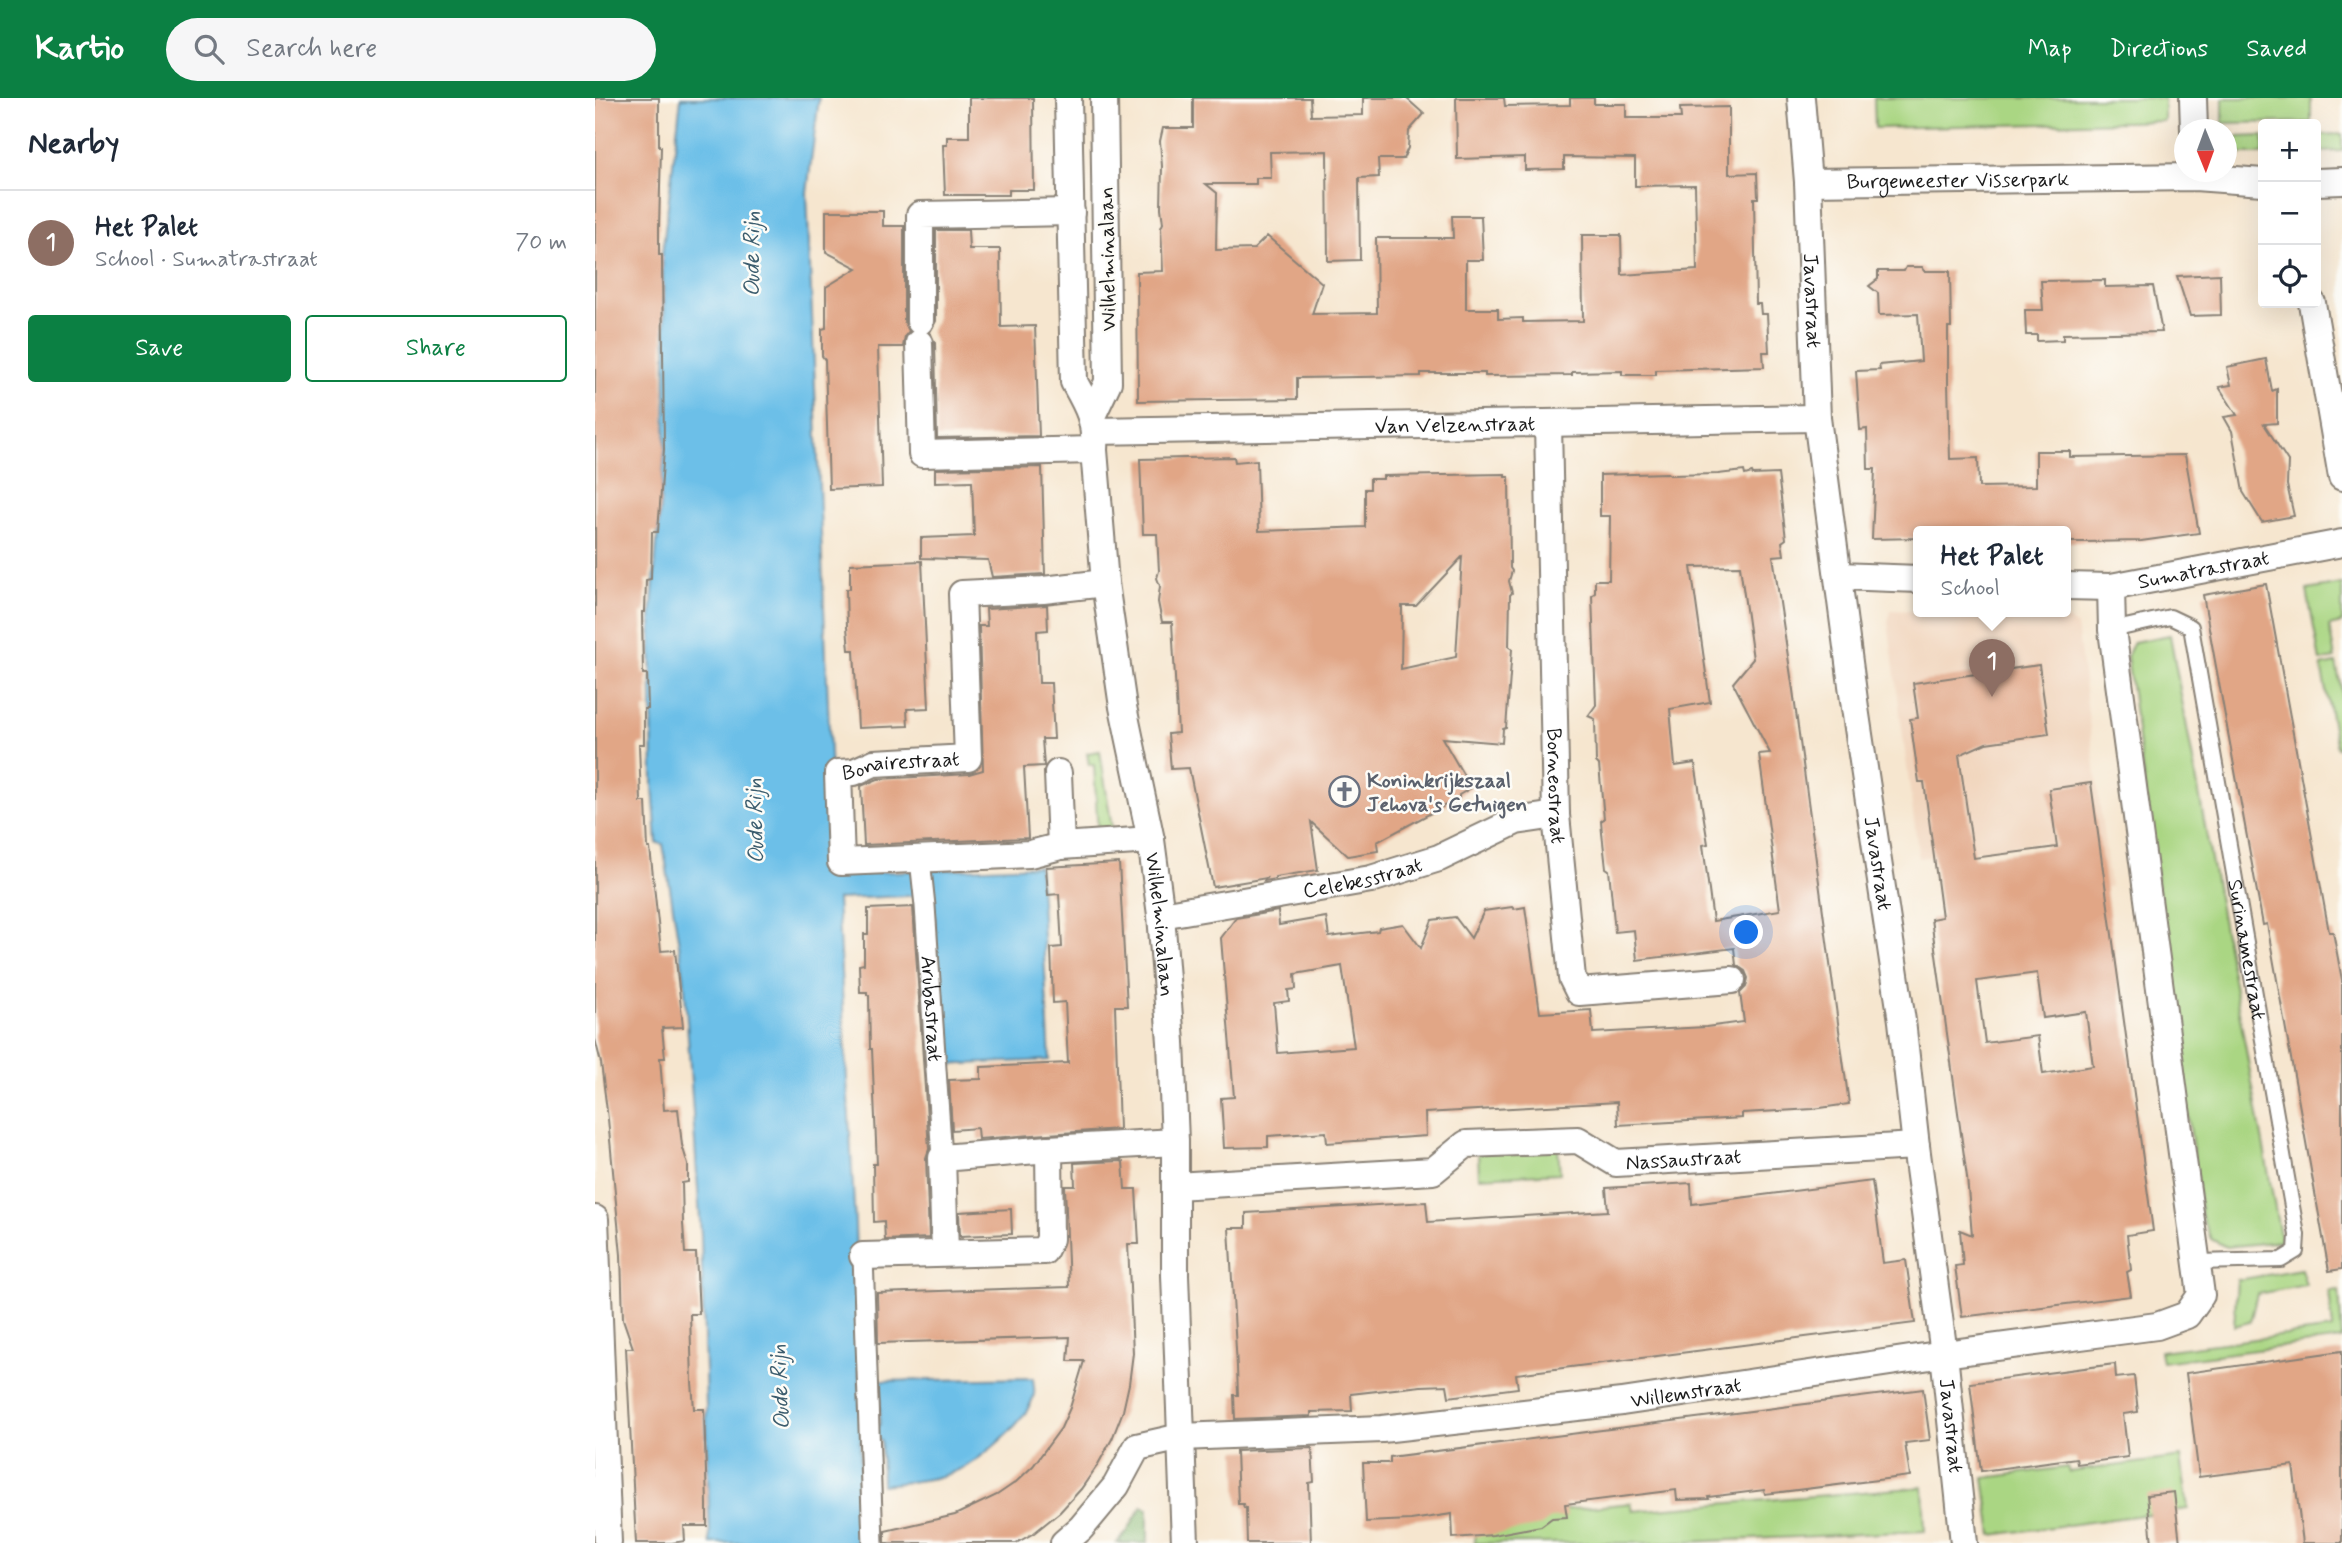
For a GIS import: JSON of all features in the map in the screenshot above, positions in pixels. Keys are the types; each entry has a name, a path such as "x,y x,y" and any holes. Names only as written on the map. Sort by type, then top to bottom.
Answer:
{"street":[{"name":"Wilhelminalaan","path":"1068,98 1074,382 1094,432 1105,583 1123,707 1151,840 1161,915 1171,1042 1175,1142 1175,1275 1185,1543"},
{"name":"Wilhelminalaan","path":"1094,432 1108,382 1104,98"},
{"path":"1801,98 1808,182"},
{"path":"2193,98 2194,119"},
{"name":"Burgemeester Visserpark","path":"1808,182 2174,174"},
{"name":"Burgemeester Visserpark","path":"2237,179 2258,181"},
{"path":"2321,182 2342,181"},
{"name":"Javastraat","path":"1808,182 1817,418 1855,708 1902,1021 1944,1354 1964,1543"},
{"name":"Wilhelminalaan","path":"921,465 920,215 1071,212"},
{"path":"2313,308 2342,477"},
{"name":"Van Velzenstraat","path":"921,465 1094,432 1817,418"},
{"name":"Borneostraat","path":"1548,424 1556,815 1572,978 1579,992 1733,980"},
{"name":"Sumatrastraat","path":"2071,586 2111,587 2342,543"},
{"path":"1839,576 1913,579"},
{"name":"Bonairestraat","path":"1105,583 1043,590 961,594 968,758 874,763 854,772 838,773 841,862 1030,854 1061,846 1151,840"},
{"path":"2111,587 2112,630 2197,1262"},
{"path":"1058,773 1061,846"},
{"name":"Celebesstraat","path":"1161,915 1371,879 1439,858 1517,821 1556,815"},
{"name":"Arubastraat","path":"920,859 942,1158 945,1252"},
{"name":"Nassaustraat","path":"1175,1186 1433,1171 1466,1144 1578,1140 1616,1163 1916,1146"},
{"path":"942,1158 1175,1142"},
{"path":"873,1543 863,1256 1044,1251 1050,1240 1049,1149"},
{"path":"596,1230 608,1543"},
{"name":"Willemstraat","path":"1181,1437 1382,1429 1646,1399 1944,1354 2157,1326 2187,1315 2201,1295 2197,1262"},
{"path":"1064,1543 1081,1528 1116,1486 1137,1447 1181,1437"}],"lane":[{"name":"Surinamestraat","path":"2112,630 2170,617 2190,627 2297,1235 2296,1251 2281,1260 2197,1262"}],"shaded area":[{"path":"1891,610 1913,611 1913,617 2068,620 2077,626 2110,887 2051,894 2044,842 1919,858 1888,622"}],"green space":[{"path":"1874,98 2164,98 2164,121 1875,128"},
{"path":"2223,98 2311,98 2311,119 2258,119 2258,123 2237,123 2237,119 2223,119"},
{"path":"2342,134 2342,151 2321,152 2321,135"},
{"path":"2258,136 2258,154 2239,154 2237,137"},
{"path":"2342,584 2342,623 2329,626 2335,658 2320,661 2307,590"},
{"path":"2170,635 2281,1241 2226,1247 2211,1239 2202,1218 2127,656 2134,642"},
{"path":"2336,663 2342,693 2342,747 2337,748 2321,666"},
{"path":"1100,751 1113,835 1098,835 1094,765 1089,765 1087,753"},
{"path":"1558,1148 1560,1173 1479,1177 1478,1153"},
{"path":"2301,1269 2306,1285 2257,1294 2250,1322 2234,1326 2237,1280"},
{"path":"2339,1290 2342,1339 2162,1362 2160,1351 2333,1329 2329,1291"},
{"path":"2181,1457 2188,1509 1992,1535 1984,1478 2067,1467 2069,1472"},
{"path":"1923,1487 1925,1531 1666,1543 1475,1543 1473,1519 1631,1503 1633,1511"},
{"path":"1142,1506 1148,1509 1148,1543 1117,1543 1127,1532"}],"water":[{"name":"Oude Rijn","path":"681,98 819,98 807,193 835,874 1039,866 1050,1060 944,1065 933,895 837,899 855,1224 861,1427 880,1425 880,1381 1033,1378 1034,1390 1023,1415 1003,1438 968,1465 940,1477 882,1485 881,1440 860,1441 862,1543 710,1543 701,1235 684,976 663,844 657,843 653,786 651,617 665,443 666,349 662,255"}],"building":[{"path":"595,98 659,98 659,255 662,255 664,449 658,532 652,532 651,579 646,580 645,612 642,612 643,674 647,674 648,709 644,709 644,744 639,744 641,802 646,802 648,848 661,951 675,950 683,1027 662,1028 665,1058 660,1058 664,1110 678,1109 682,1145 688,1165 688,1182 682,1183 683,1224 685,1253 696,1253 699,1314 690,1314 692,1382 694,1409 704,1409 707,1504 707,1526 684,1526 685,1541 672,1543 636,1543 626,1348 633,1348 623,1319 621,1255 608,1119 595,1039"},
{"path":"969,98 1033,98 1034,190 1009,190 1009,195 945,195 943,145 947,145 947,137 969,137"},
{"path":"1193,98 1310,98 1311,116 1363,115 1363,98 1406,98 1424,114 1409,131 1408,148 1403,159 1378,159 1379,177 1359,178 1360,260 1328,261 1327,151 1270,152 1271,178 1256,178 1256,184 1206,184 1217,193 1216,250 1254,249 1267,236 1322,283 1312,314 1377,313 1376,238 1453,238 1452,216 1481,216 1483,260 1466,260 1466,309 1498,309 1498,319 1523,318 1523,322 1583,321 1582,235 1621,235 1622,275 1697,270 1695,185 1635,186 1635,158 1564,157 1564,169 1525,170 1525,157 1457,159 1456,98 1504,98 1505,106 1570,105 1570,98 1594,98 1594,104 1626,104 1626,118 1681,118 1680,108 1729,107 1729,174 1757,173 1758,198 1754,198 1756,304 1760,304 1761,314 1767,314 1769,352 1763,352 1764,367 1656,370 1656,375 1622,375 1622,371 1572,372 1572,375 1485,376 1485,373 1421,373 1421,376 1297,378 1297,399 1138,401 1137,272 1163,271 1160,141 1163,128 1193,128"},
{"path":"826,211 883,211 883,226 904,226 904,321 909,331 903,347 878,347 882,487 829,489 825,360 822,356 822,329 826,328 826,287 857,268 826,252"},
{"path":"936,230 968,230 969,249 1000,249 1001,327 1035,326 1039,436 937,438 935,343 930,332 936,321"},
{"path":"1906,267 1922,267 1925,271 1950,271 1950,459 1978,458 1979,487 2036,486 2036,451 2070,451 2070,457 2185,455 2199,533 2141,541 2071,542 2071,526 1913,526 1913,538 1872,539 1875,469 1868,469 1867,429 1860,430 1856,371 1880,370 1879,365 1921,361 1918,314 1879,315 1878,293 1869,286 1878,279 1878,271 1904,271"},
{"path":"2220,274 2221,315 2190,316 2177,276"},
{"path":"2105,280 2105,287 2153,286 2162,332 2063,334 2063,340 2037,341 2037,335 2026,335 2025,310 2043,310 2041,281"},
{"path":"2266,359 2272,391 2277,389 2277,423 2264,424 2288,461 2287,485 2294,516 2262,522 2243,492 2232,431 2224,417 2237,415 2219,387 2231,385 2227,367"},
{"path":"1234,457 1235,462 1257,460 1259,531 1365,527 1365,489 1370,489 1370,479 1383,479 1383,476 1505,474 1505,477 1509,477 1512,571 1509,581 1512,593 1509,647 1512,649 1506,728 1503,729 1502,743 1442,738 1471,788 1459,795 1459,798 1377,842 1378,851 1348,856 1311,822 1318,870 1264,881 1266,878 1213,887 1189,768 1171,769 1168,734 1178,733 1172,622 1162,622 1158,602 1160,586 1157,578 1157,534 1143,534 1140,459","holes":["1462,557 1456,657 1401,669 1402,606 1416,606"]},
{"path":"1042,467 1045,574 992,577 988,560 921,558 921,538 974,536 972,481 935,482 935,469"},
{"path":"1744,471 1745,475 1778,474 1786,539 1782,542 1784,555 1773,556 1849,1104 1742,1113 1742,1118 1618,1125 1617,1102 1425,1113 1426,1136 1327,1143 1326,1132 1268,1136 1268,1147 1224,1148 1221,1098 1234,1097 1221,938 1236,918 1278,911 1279,925 1326,917 1329,937 1378,931 1379,928 1403,924 1421,948 1432,920 1455,917 1471,938 1484,911 1525,907 1540,1013 1591,1010 1593,1033 1706,1027 1744,1022 1740,993 1746,987 1748,978 1745,971 1736,965 1734,948 1637,960 1634,930 1615,932 1609,870 1606,868 1602,833 1601,821 1604,819 1599,765 1596,762 1595,719 1588,716 1596,705 1592,595 1595,593 1595,580 1609,580 1610,516 1600,516 1600,475 1718,474","holes":["1740,566 1753,659 1733,683 1770,753 1759,754 1780,910 1713,921 1703,845 1708,844 1695,763 1675,766 1670,709 1710,702 1691,567","1342,966 1354,1047 1278,1053 1274,1003 1289,1001 1288,990 1296,989 1295,974"]},
{"path":"922,561 929,708 907,709 908,726 858,728 854,650 849,650 847,627 846,589 850,589 850,564"},
{"path":"2266,584 2329,932 2333,932 2342,980 2342,1269 2329,1271 2267,924 2263,925 2203,595"},
{"path":"1047,605 1048,630 1037,631 1039,683 1051,683 1054,739 1042,739 1044,766 1024,767 1028,838 864,845 861,786 878,779 969,774 983,770 979,626 987,626 986,609"},
{"path":"2039,665 2049,734 1986,743 1959,755 1974,858 2057,847 2049,789 2091,783 2153,1231 2127,1235 2131,1270 2127,1272 2131,1296 1962,1317 1955,1266 1963,1265 1960,1230 1972,1235 1967,1177 1931,919 1942,917 1924,782 1919,782 1910,719 1918,718 1913,683","holes":["2037,973 2043,1018 2086,1012 2093,1066 2043,1074 2038,1036 1985,1043 1977,981"]},
{"path":"1119,863 1127,1006 1115,1006 1119,1129 978,1139 977,1128 952,1130 949,1080 981,1079 981,1067 1068,1063 1065,1002 1053,1003 1051,948 1062,947 1059,894 1048,895 1046,867"},
{"path":"913,907 929,1149 926,1158 929,1238 885,1240 884,1221 874,1222 873,1164 877,1164 869,995 867,992 860,992 859,965 864,964 864,934 868,934 868,909"},
{"path":"1121,1161 1125,1189 1136,1189 1139,1244 1128,1244 1133,1353 1123,1411 1097,1466 1060,1512 1034,1533 1016,1543 885,1543 885,1531 955,1515 997,1495 1016,1482 1033,1466 1061,1428 1084,1361 1068,1361 1070,1337 878,1343 877,1293 1069,1287 1065,1186 1075,1186 1074,1163"},
{"path":"1872,1181 1883,1263 1906,1260 1915,1323 1516,1374 1518,1388 1449,1397 1447,1385 1421,1386 1351,1394 1352,1411 1311,1412 1311,1416 1235,1419 1234,1395 1238,1395 1229,1228 1246,1228 1246,1213 1426,1202 1428,1222 1608,1211 1606,1188 1691,1183 1692,1204"},
{"path":"1011,1209 1012,1234 960,1236 959,1212"},
{"path":"2342,1351 2342,1543 2303,1543 2293,1465 2199,1477 2186,1373"},
{"path":"2115,1364 2116,1378 2134,1376 2138,1412 2123,1414 2128,1457 2077,1464 2076,1458 1981,1471 1970,1383"},
{"path":"1923,1389 1930,1440 1905,1443 1910,1476 1765,1494 1764,1490 1708,1497 1709,1499 1677,1500 1676,1490 1565,1504 1567,1517 1552,1518 1541,1526 1493,1535 1453,1538 1452,1514 1411,1520 1366,1522 1363,1463 1390,1463 1390,1457"},
{"path":"1312,1448 1314,1482 1309,1483 1311,1543 1247,1543 1246,1508 1243,1504 1238,1504 1236,1451"},
{"path":"2174,1492 2180,1543 2152,1543 2147,1495"}],"place":[{"name":"Het Palet","path":"1992,697"},
{"name":"Koninkrijkszaal Jehova's Getuigen","path":"1344,792"}]}
